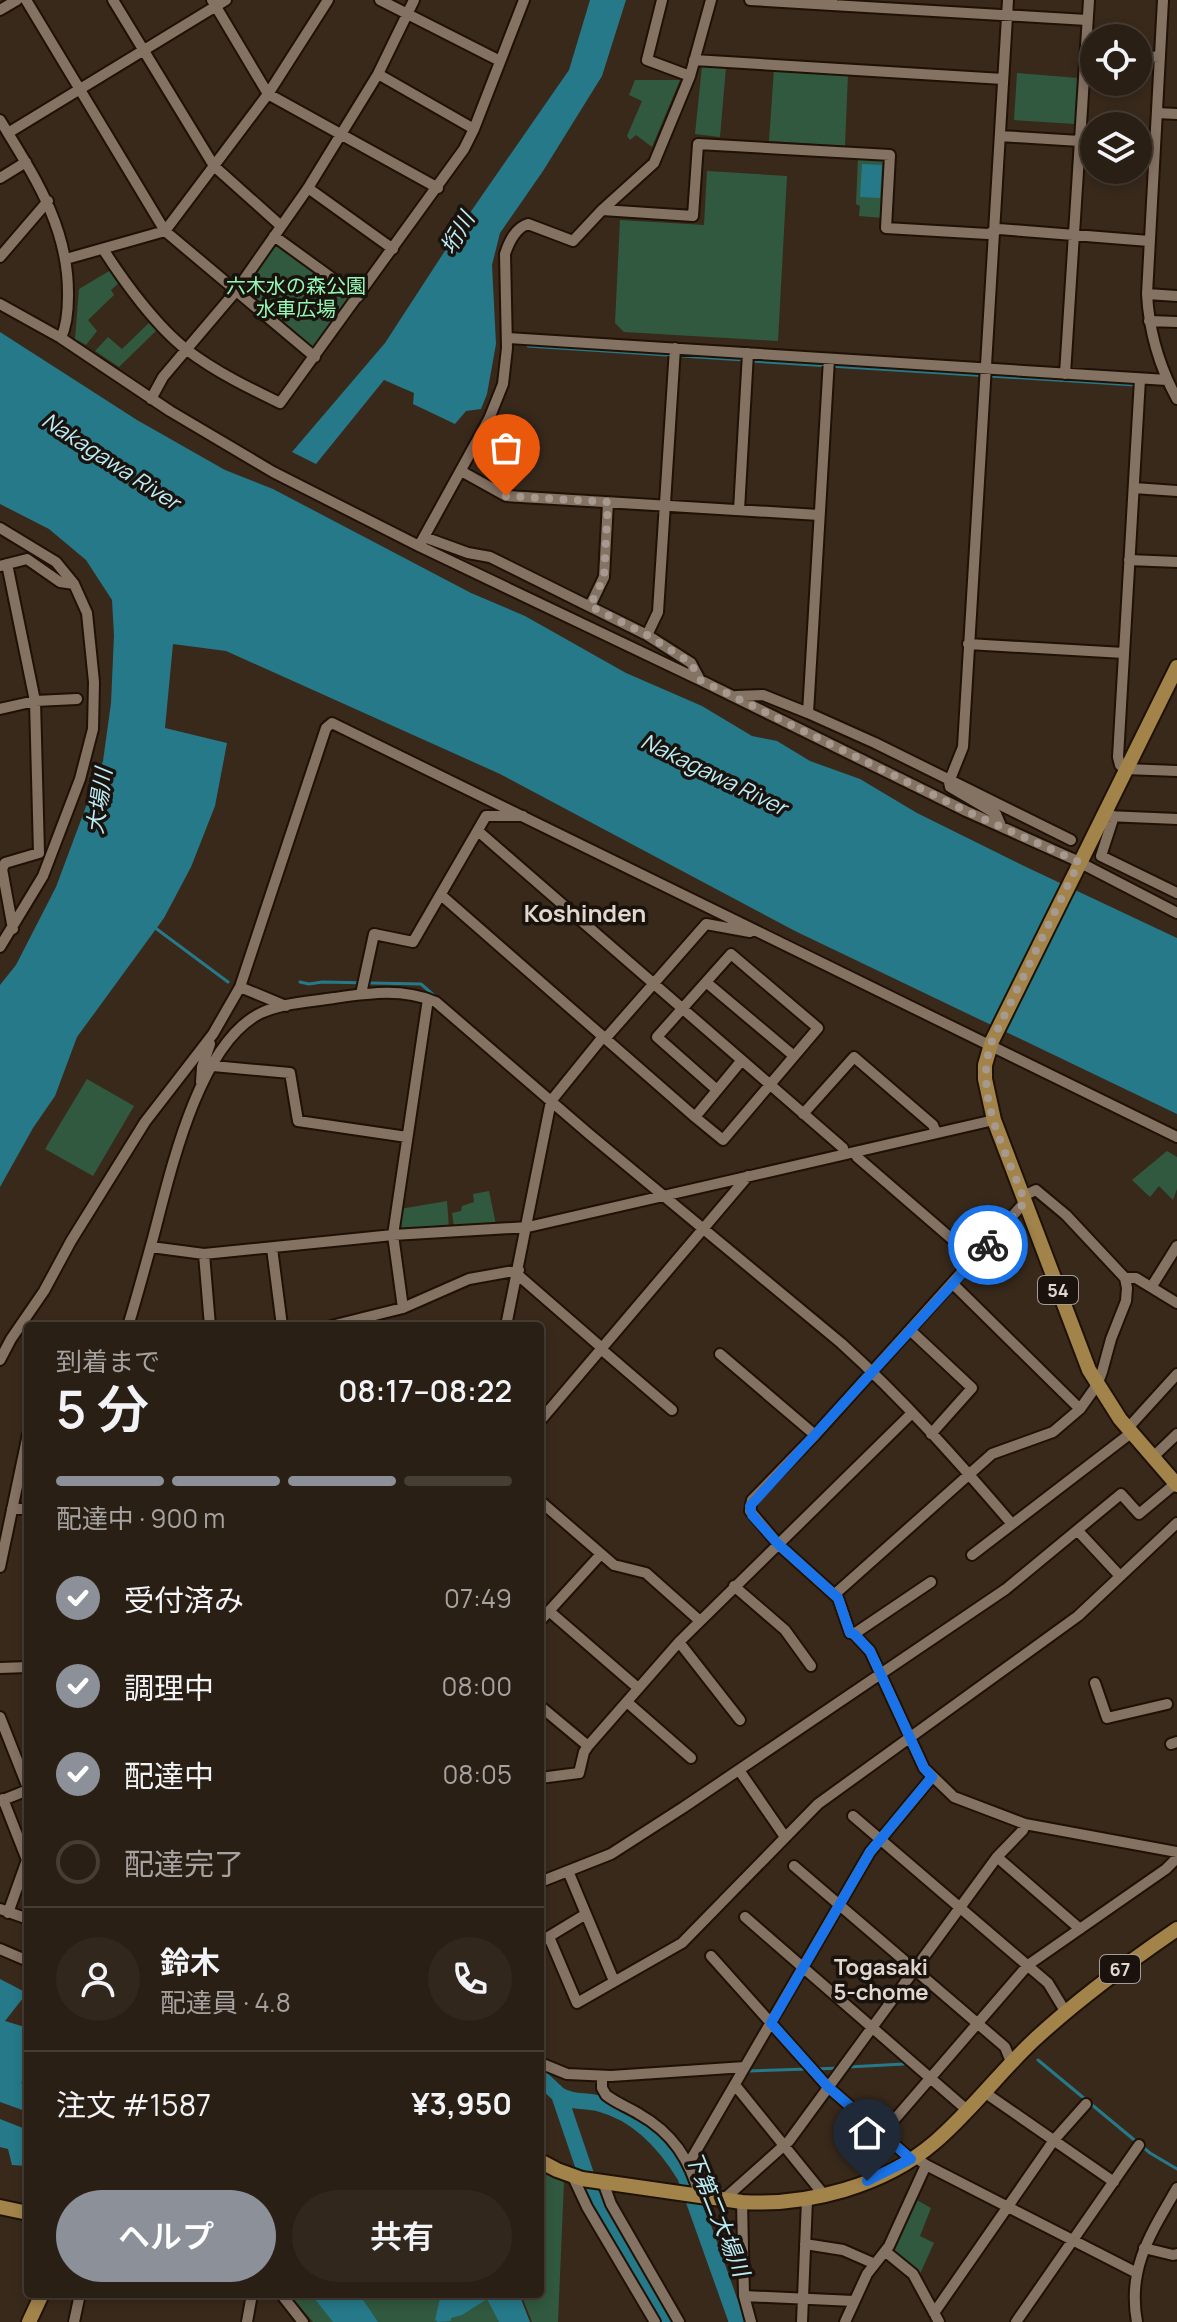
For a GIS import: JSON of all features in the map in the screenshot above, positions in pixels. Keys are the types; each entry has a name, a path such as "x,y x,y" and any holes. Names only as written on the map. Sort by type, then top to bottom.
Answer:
{"main road":[{"name":"54","path":"1176,1484 1130,1431 1097,1385 1074,1335 994,1120 985,1079 991,1044 1077,868 1108,816 1125,769 1177,667"},
{"name":"67","path":"544,2163 578,2178 763,2204 807,2200 867,2181 917,2160 1065,2011 1177,1929"},
{"path":"0,2207 24,2212"},
{"path":"29,2322 40,2298"}],"street":[{"path":"0,10 17,0"},
{"path":"26,0 165,231 315,357"},
{"path":"113,0 214,166 281,226"},
{"path":"8,133 214,3 226,0"},
{"path":"66,259 165,231 268,94 328,0"},
{"path":"380,0 500,61"},
{"path":"151,399 163,377 236,291 308,188 378,74 414,0"},
{"path":"103,249 127,287 186,349 235,381 280,403 438,188 474,129 524,0"},
{"path":"662,0 647,60 690,76"},
{"path":"422,541 497,402 506,370 505,254 515,233 523,225 532,224 573,241 654,163 690,76 711,0"},
{"path":"750,0 832,2 1087,20"},
{"path":"960,0 960,12"},
{"path":"1001,826 996,814 962,796 950,787 949,782 963,747 1008,0"},
{"path":"1087,24 1089,0"},
{"path":"1163,0 1147,294 1149,321 1167,380 1177,399"},
{"path":"214,3 268,94 438,188"},
{"path":"1152,57 1160,57"},
{"path":"694,60 1003,79"},
{"path":"378,74 474,129"},
{"path":"1157,113 1177,114"},
{"path":"0,120 48,201 60,231 66,259 68,301 65,330 61,338"},
{"path":"1000,136 1080,141 1065,374"},
{"path":"602,210 693,216 698,144 890,155 886,228 988,234 999,229 1149,241"},
{"path":"0,178 26,162"},
{"path":"308,188 393,249"},
{"path":"0,257 48,201"},
{"path":"274,236 358,297"},
{"path":"1147,294 1177,296"},
{"path":"0,304 61,338 242,455 1001,826 1077,868 1177,913"},
{"path":"1149,321 1177,322"},
{"path":"507,338 748,353 829,365 1167,380"},
{"path":"647,635 658,612 675,348"},
{"path":"739,510 748,353"},
{"path":"808,713 829,365"},
{"path":"1140,379 1118,757 1125,769 1177,771"},
{"path":"461,471 506,496 819,515"},
{"path":"1134,488 1177,491"},
{"path":"590,606 604,577 608,502"},
{"path":"0,528 56,562 74,584 87,613 94,682 91,742 80,779 48,864 0,947"},
{"path":"422,541 490,557 590,606 647,635 691,663 700,680"},
{"path":"13,929 2,869 5,863 39,853 35,701 4,565 27,559 60,582 74,584"},
{"path":"1129,560 1177,562"},
{"path":"968,644 1124,653"},
{"path":"734,696 763,695 808,713 1071,840"},
{"path":"0,709 35,701 77,699"},
{"path":"0,1360 145,1122 213,1034 240,987 329,725 339,726 525,816 1177,1137"},
{"path":"361,994 374,934 413,942 486,816 525,816"},
{"path":"1177,819 1108,816 1101,856 1177,893"},
{"path":"478,831 975,1259"},
{"path":"441,895 723,1140 818,1028 731,954 657,1037 717,1090"},
{"path":"507,1322 551,1101 706,924 758,933"},
{"path":"706,982 794,1056"},
{"path":"240,987 286,1006"},
{"path":"129,1322 182,1134 201,1084 230,1039 247,1022 266,1011 361,994 400,992 436,1002 873,1372 1012,1524"},
{"path":"403,1308 393,1235 428,999"},
{"path":"201,1084 202,1067 213,1034"},
{"path":"803,1114 854,1057 933,1125 936,1133"},
{"path":"695,1117 742,1060"},
{"path":"213,1066 290,1073 298,1121 407,1137"},
{"path":"151,1247 204,1254 393,1235 528,1227 994,1120"},
{"path":"544,1416 748,1176"},
{"path":"835,1594 992,1454 1053,1432 1080,1409 1097,1385 1126,1301 1125,1278 1036,1190 1024,1199 953,1284 750,1506 752,1515 778,1544 835,1594 850,1633 870,1651 924,1768 958,1799 1025,1824 1177,1855 1166,1869 1028,1965 882,2134"},
{"path":"1152,1286 1177,1246"},
{"path":"272,1248 281,1322"},
{"path":"204,1254 210,1322"},
{"path":"372,1321 469,1279 518,1272"},
{"path":"518,1272 672,1410"},
{"path":"1125,1278 1136,1278 1177,1303"},
{"path":"953,1284 1080,1409"},
{"path":"910,1330 972,1388 931,1434"},
{"path":"720,1354 815,1435"},
{"path":"972,1555 1130,1431 1177,1374"},
{"path":"544,1777 579,1773 588,1746 679,1642 912,1413"},
{"path":"1153,1457 1177,1434"},
{"path":"0,1567 24,1453"},
{"path":"544,1880 611,1854 882,1675 1006,1589 1121,1494 1139,1514 1176,1484"},
{"path":"544,1504 614,1565 646,1573 700,1621"},
{"path":"12,1509 24,1509"},
{"path":"586,1914 544,1939 577,2003 682,1943 818,1804 1078,1616 1177,1523"},
{"path":"1078,1531 1120,1576"},
{"path":"544,1617 601,1554"},
{"path":"854,1634 931,1582"},
{"path":"734,1586 785,1630 811,1666"},
{"path":"549,1611 638,1688"},
{"path":"679,1642 740,1720"},
{"path":"0,1668 24,1667"},
{"path":"1095,1683 1107,1718 1167,1704"},
{"path":"627,1702 691,1758"},
{"path":"544,1709 588,1746"},
{"path":"0,1717 24,1779"},
{"path":"739,1770 785,1837"},
{"path":"689,2163 870,1852 932,1777"},
{"path":"24,1791 2,1800 24,1853"},
{"path":"853,1816 1048,1983 1065,2011"},
{"path":"723,2200 783,2145 997,1857 1025,1824"},
{"path":"997,1857 1080,1929"},
{"path":"794,1866 1005,2047 1011,2062"},
{"path":"24,1867 4,1911 24,1918"},
{"path":"568,1871 614,1981"},
{"path":"745,1917 967,2110"},
{"path":"0,1949 24,1959"},
{"path":"711,1956 828,2087 882,2134 917,2160 1135,2272"},
{"path":"544,2065 567,2074 602,2076 745,2067"},
{"path":"602,2076 602,2088 606,2095 655,2124 680,2149 689,2163 695,2196"},
{"path":"735,2085 824,2195"},
{"path":"984,2092 1114,2182"},
{"path":"886,2252 913,2274 936,2318 1054,2140 1086,2104"},
{"path":"1016,2322 1139,2145"},
{"path":"845,2322 867,2274 886,2252 917,2160"},
{"path":"578,2178 587,2207 655,2322"},
{"path":"602,2182 611,2204 679,2322"},
{"path":"1137,2322 1135,2272 1144,2248 1177,2188"},
{"path":"802,2322 807,2200"},
{"path":"742,2202 744,2296 751,2322"},
{"path":"805,2244 843,2250 875,2264"},
{"path":"1144,2248 1177,2254"},
{"path":"744,2296 854,2301"},
{"path":"74,2322 79,2298"},
{"path":"247,2322 251,2298"},
{"path":"284,2298 303,2322"}],"green space":[{"path":"702,66 726,67 720,137 695,134"},
{"path":"774,69 848,74 845,146 769,141"},
{"path":"1017,73 1078,78 1075,124 1014,120"},
{"path":"635,80 680,80 652,147 636,135 630,140 627,136 642,101 629,95"},
{"path":"858,157 885,158 887,162 883,218 859,216 860,206 856,204"},
{"path":"707,171 787,176 778,341 624,332 615,323 620,220 704,225"},
{"name":"六木水の森公園 水車広場","path":"278,246 350,297 315,347 311,348 245,292 244,288 273,247"},
{"path":"111,270 119,283 111,290 114,295 88,320 97,331 86,345 75,339 79,289"},
{"path":"152,320 159,328 119,367 95,351 108,337 122,349"},
{"path":"87,1079 134,1106 93,1176 45,1149"},
{"path":"1167,1151 1177,1157 1177,1189 1173,1200 1159,1186 1150,1197 1132,1180"},
{"path":"489,1191 496,1225 454,1227 452,1213 474,1202 473,1194"},
{"path":"447,1201 449,1228 397,1229 400,1209"},
{"path":"544,2168 564,2182 558,2322 532,2322 523,2298 544,2298"},
{"path":"915,2199 931,2208 920,2236 934,2243 919,2276 890,2251"},
{"path":"292,2298 499,2298 507,2322 313,2322"}],"water":[{"name":"垳川","path":"590,0 626,0 602,76 500,233 492,265 496,344 487,394 481,409 466,411 455,424 413,404 414,393 384,380 316,464 292,452 385,343 465,220 569,70"},
{"path":"862,164 882,165 880,198 860,197"},
{"path":"0,332 137,420 225,470 273,489 471,593 525,616 626,673 702,706 752,736 777,741 810,761 860,779 917,813 1177,938 1177,1114 795,931 500,774 226,651 173,644 165,728 227,743 215,806 191,867 164,918 77,1037 55,1096 0,1187 0,985 16,965 56,887 103,761 111,703 114,635 112,600 86,560 49,529 0,504"},
{"path":"0,1979 24,1991 24,1997 5,2021 24,2027 24,2080 21,2083 24,2084 24,2111 0,2102"},
{"path":"0,2119 24,2128 24,2166 12,2165 8,2149 0,2147"},
{"path":"314,2298 362,2298 378,2322 333,2322"},
{"path":"440,2298 521,2298 530,2322 499,2322 487,2299 462,2315 451,2318 451,2321 435,2320"}],"waterway":[{"path":"528,346 744,360"},
{"path":"752,361 1135,385"},
{"path":"154,927 228,982"},
{"path":"300,982 421,984 437,998"},
{"path":"1038,2060 1150,2153 1177,2169"},
{"path":"848,2067 904,2064"},
{"path":"816,2069 840,2068"},
{"path":"748,2071 808,2069"},
{"name":"下第二大場川","path":"544,2081 559,2095 594,2198 666,2322"},
{"name":"下第二大場川","path":"559,2095 570,2100 601,2104 627,2115 650,2132 669,2153 685,2176 737,2322"}],"way so far":[{"path":"506,496 608,502 604,577 590,606 647,635 691,663 700,680 966,811 1079,862 992,1041 985,1065 994,1120 1025,1202 988,1245"}],"district":[{"name":"Koshinden","path":"585,912"},
{"name":"Togasaki 5-chome","path":"881,1980"}],"route":[{"path":"867,2181 911,2159 828,2087 771,2023 870,1852 932,1777 924,1768 870,1651 850,1633 838,1598 778,1544 752,1515 750,1506 752,1500 988,1245"}],"water label":[{"name":"Nakagawa River","path":"111,461"},
{"name":"Nakagawa River","path":"714,774"},
{"name":"大場川","path":"99,801"}]}
